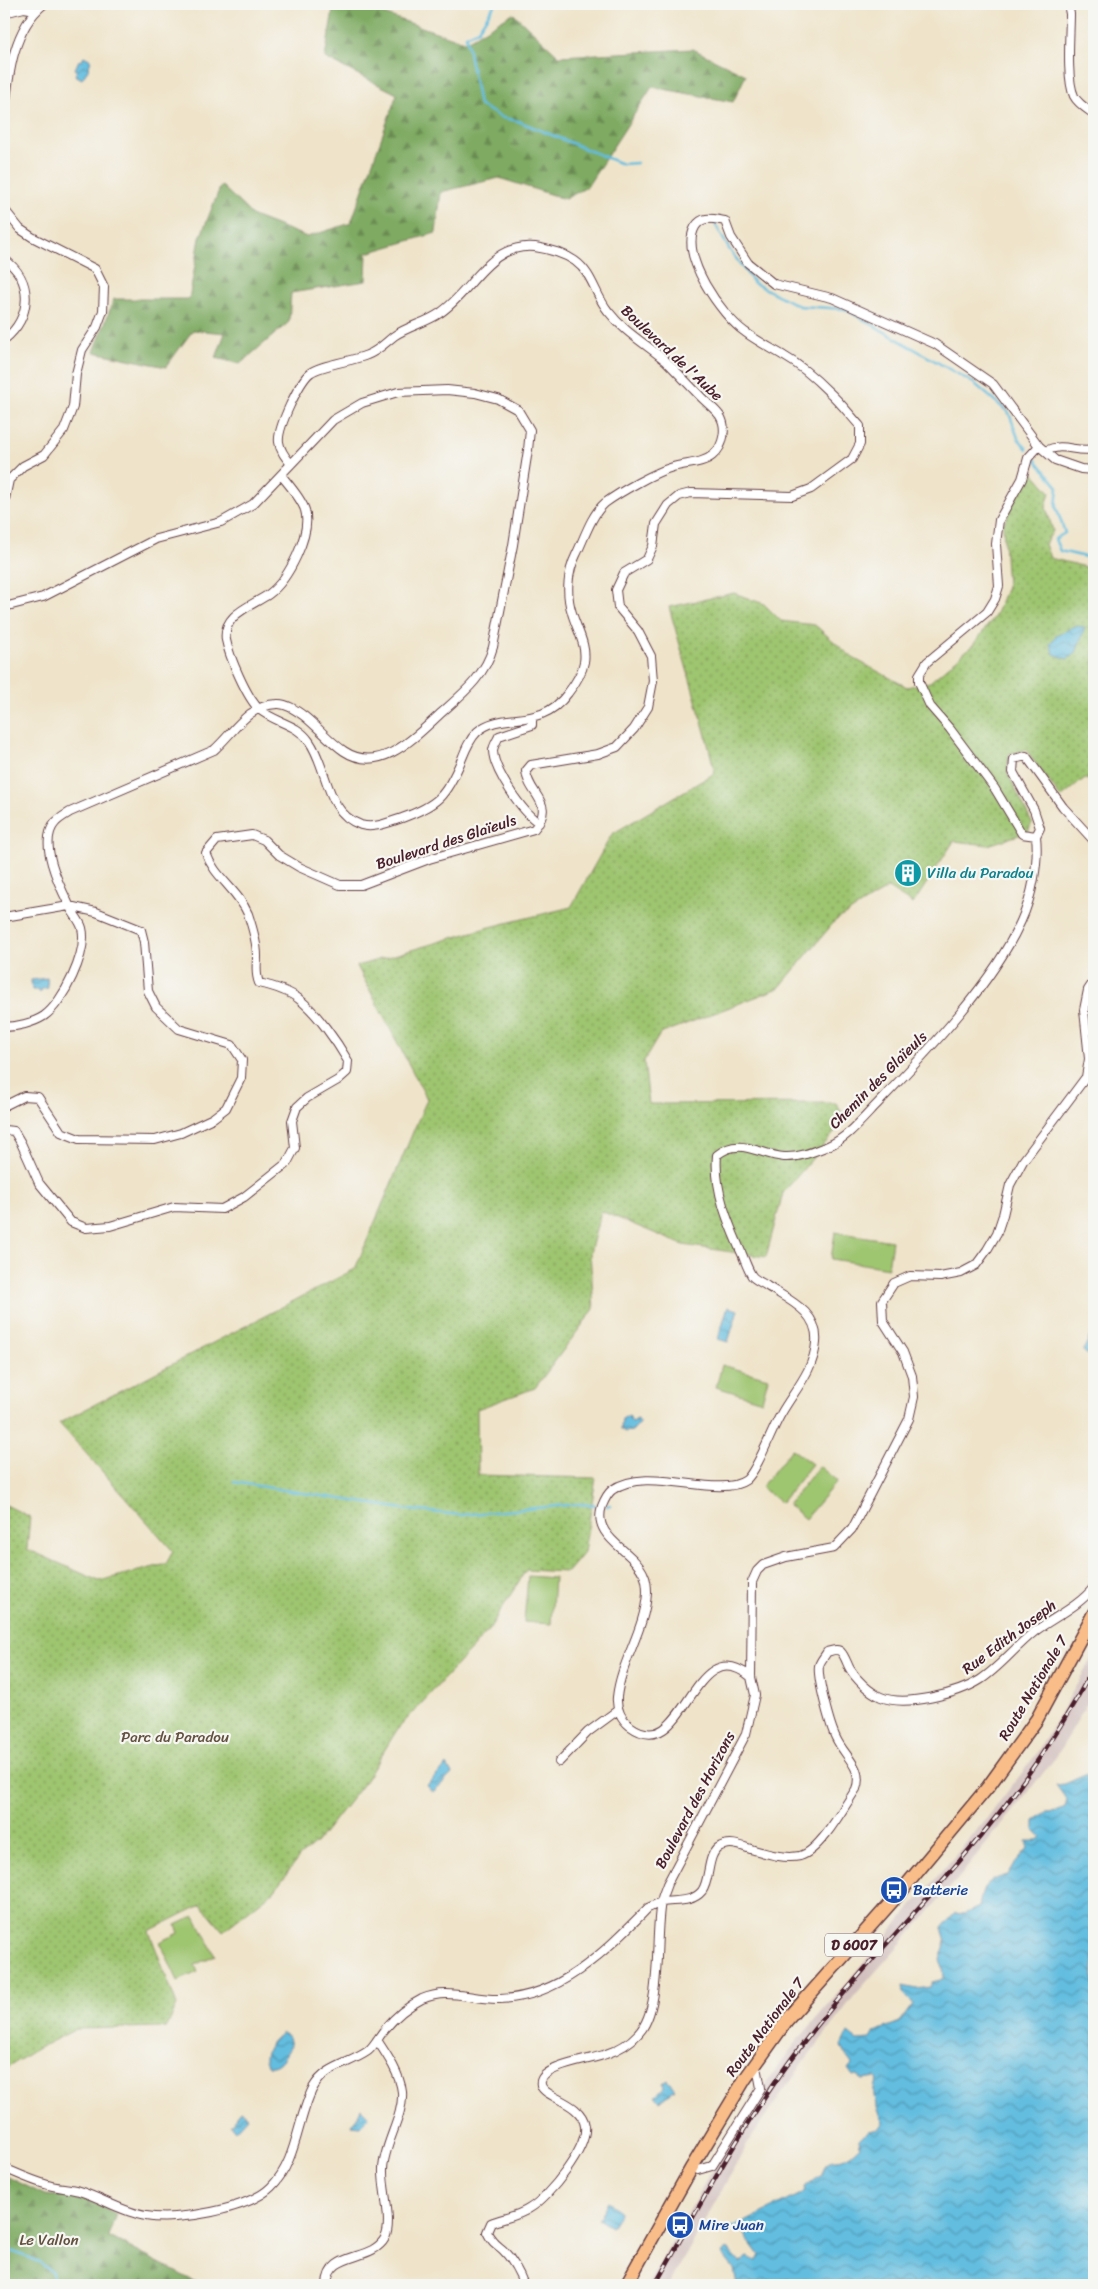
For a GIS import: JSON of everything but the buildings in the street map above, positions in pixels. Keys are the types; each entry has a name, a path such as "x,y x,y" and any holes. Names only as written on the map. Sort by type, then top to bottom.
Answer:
{"main road":[{"name":"Route Nationale 7","path":"626,2285 692,2167 745,2080 787,2020 903,1889 988,1787 1037,1719 1094,1613"},
{"name":"Route Nationale 7","path":"632,2285 698,2170 758,2072 794,2025 878,1931 1018,1756 1042,1722 1094,1625"}],"street":[{"path":"4,119 9,72 17,43 36,10 44,4"},
{"path":"1068,4 1070,14 1070,82 1074,95 1080,104 1094,114"},
{"path":"4,13 24,8 36,10"},
{"path":"4,209 20,229 32,237 95,269 104,287 103,311 97,327 82,350 76,374 73,407 64,430 44,455 23,466 9,480 4,504"},
{"name":"Boulevard des Glaïeuls","path":"4,1130 14,1131 39,1184 71,1222 86,1228 110,1226 174,1208 222,1209 244,1197 287,1163 295,1148 292,1121 298,1107 307,1098 338,1080 347,1072 348,1061 336,1040 299,999 271,986 259,983 256,975 257,955 249,916 240,898 210,864 206,853 217,840 252,835 264,840 279,855 299,867 340,885 361,885 429,859 534,829 539,823 543,810 540,797 527,779 526,771 531,765 598,754 617,746 634,728 648,707 653,681 652,656 638,630 618,607 616,590 624,573 647,558 653,546 656,524 668,506 679,496 691,493 792,496 811,489 852,459 860,444 860,426 830,392 787,357 744,332 727,316 695,264 692,250 692,233 698,222 708,217 725,221 731,237 748,264 774,284 832,298 935,344 993,384 1038,446"},
{"name":"Boulevard de l'Aube","path":"257,708 298,729 308,740 324,770 334,802 346,817 364,827 387,824 433,805 450,786 470,740 480,729 490,723 532,718 547,712 563,700 577,681 585,660 582,638 571,612 568,589 571,565 599,508 616,496 670,467 694,463 712,456 721,445 724,434 722,418 665,360 620,327 603,306 592,279 576,262 553,251 532,247 515,249 498,257 477,273 463,292 440,313 395,335 380,349 363,357 311,372 300,386 280,428 279,444 291,464"},
{"path":"4,259 19,273 27,289 25,308 19,322 4,340"},
{"path":"4,606 43,597 156,539 221,522 254,504 334,420 362,403 398,392 447,390 476,393 498,399 518,410 530,430 516,526 493,647 489,660 476,680 398,751 381,757 364,758 346,752 295,709 278,703 257,708 246,716 214,750 70,812 54,824 47,841 51,861 69,906 82,928 82,945 75,969 61,997 44,1016 14,1027 4,1027"},
{"path":"1094,470 1081,469 1055,460 1038,446 1028,458 1022,479 999,520 996,544 999,586 995,600 987,612 928,662 919,674 919,682 930,706 950,729 995,789 1022,834 1036,836 1040,828 1034,810 1013,772 1014,759 1026,756 1063,807 1094,840"},
{"path":"1045,451 1056,446 1086,450 1094,449"},
{"path":"257,708 231,655 225,636 228,623 240,610 273,591 289,571 300,547 306,526 305,509 281,475"},
{"path":"532,718 532,725 499,736 493,749 497,770 511,788 522,809 539,823"},
{"name":"Chemin des Glaïeuls","path":"618,1710 617,1698 644,1611 647,1592 644,1574 635,1562 609,1537 601,1521 604,1500 611,1491 625,1484 646,1480 731,1485 745,1480 754,1470 770,1434 807,1373 816,1343 815,1325 806,1312 753,1277 731,1231 715,1173 717,1155 726,1148 738,1146 784,1157 806,1154 831,1145 853,1128 928,1052 982,983 1010,942 1027,907 1037,848 1036,836"},
{"path":"4,917 69,906 96,912 141,930 144,942 148,991 156,1007 178,1028 232,1045 242,1060 241,1078 226,1108 213,1118 181,1133 155,1140 79,1139 61,1132 38,1097 24,1096 4,1106"},
{"name":"Boulevard des Horizons","path":"524,2285 519,2270 504,2251 491,2241 487,2232 491,2223 527,2210 548,2193 580,2149 585,2136 585,2125 580,2112 568,2102 545,2093 541,2088 541,2080 546,2073 606,2054 629,2043 641,2031 652,2004 661,1902 667,1884 746,1734 755,1696 752,1677 752,1582 757,1571 763,1565 786,1557 834,1548 852,1529 909,1419 914,1397 912,1376 903,1352 883,1321 882,1301 894,1283 910,1276 940,1277 961,1274 976,1265 987,1250 997,1233 1010,1185 1023,1161 1086,1076 1089,1059 1084,1010 1088,990 1094,981"},
{"name":"Rue Edith Joseph","path":"661,1902 692,1898 702,1890 712,1857 719,1847 728,1844 779,1856 801,1856 817,1846 856,1789 858,1772 835,1737 821,1686 820,1665 827,1652 837,1650 841,1652 850,1670 860,1682 880,1696 899,1700 919,1699 946,1693 980,1680 1033,1632 1086,1597 1094,1587"},
{"path":"559,1762 588,1732 618,1710 622,1718 631,1727 644,1732 657,1732 671,1725 701,1680 708,1673 725,1667 739,1668 752,1677"},
{"path":"4,2168 48,2185 74,2189 93,2195 116,2207 147,2216 175,2218 216,2211 253,2198 271,2187 283,2170 313,2089 325,2073 368,2051 398,2015 421,2000 438,1993 450,1992 477,1998 500,1999 532,1993 566,1980 581,1971 648,1908 661,1902"},
{"path":"327,2285 327,2277 332,2268 340,2261 378,2246 386,2234 382,2167 401,2106 402,2091 391,2062 377,2040"},
{"path":"698,2170 712,2166 761,2088 758,2072"}],"shaded area":[{"path":"1094,1655 1094,1692 1056,1757 957,1880 855,1995 798,2070 752,2136 669,2285 648,2285 707,2179 779,2065 987,1818 1035,1756"}],"green space":[{"path":"334,4 355,4 465,42 513,13 559,56 693,49 746,75 733,102 652,87 587,187 565,199 499,178 441,192 436,233 367,253 366,281 291,293 289,322 240,364 216,358 225,333 193,330 166,367 94,352 114,299 189,299 200,238 221,185 253,216 307,237 351,223 397,94 325,58"},
{"name":"Parc du Paradou","path":"1030,469 1050,492 1046,507 1053,531 1045,544 1050,558 1094,569 1094,784 1085,778 1061,798 1026,750 1009,754 1007,772 1032,823 1028,832 988,845 954,841 913,904 888,888 835,921 779,988 660,1034 644,1061 649,1104 836,1103 846,1119 783,1193 766,1257 683,1245 601,1211 590,1253 594,1309 535,1388 477,1409 478,1475 596,1478 584,1552 567,1572 526,1570 488,1631 397,1730 366,1780 317,1842 300,1856 274,1891 223,1931 201,1905 149,1931 177,2005 167,2027 76,2029 35,2050 4,2070 4,1504 30,1517 27,1549 99,1581 166,1564 173,1551 59,1423 355,1269 427,1099 357,966 486,928 571,907 612,834 715,773 669,607 734,593 764,604 781,621 815,625 853,658 907,687 930,682 973,645 995,616 1007,587 1003,525"},
{"path":"835,1232 892,1241 888,1268 831,1259"},
{"path":"722,1365 768,1378 762,1401 716,1387"},
{"path":"792,1449 812,1464 781,1503 761,1487"},
{"path":"819,1466 837,1481 805,1519 788,1505"},
{"path":"528,1576 554,1578 551,1624 524,1622"},
{"path":"195,1916 215,1955 195,1965 198,1972 178,1981 160,1942 179,1933 176,1925"},
{"name":"Le Vallon","path":"4,2175 45,2195 84,2198 116,2214 108,2236 201,2285 4,2285"}],"water":[{"path":"84,56 91,60 88,70 82,79 75,75 77,70 75,69 79,60 82,61"},
{"path":"1075,626 1085,627 1076,653 1067,659 1054,654 1050,644 1056,636"},
{"path":"47,978 48,988 42,989 40,993 38,990 32,990 31,980"},
{"path":"728,1307 738,1310 728,1342 718,1339"},
{"path":"1092,1332 1094,1333 1094,1360 1083,1351"},
{"path":"629,1415 632,1422 637,1419 640,1422 632,1431 625,1432 621,1429 622,1419"},
{"path":"447,1765 452,1774 433,1792 426,1786"},
{"path":"1094,1771 1094,2285 737,2285 734,2269 722,2254 728,2249 740,2263 748,2257 756,2261 759,2255 748,2240 741,2224 804,2192 805,2187 822,2175 823,2167 832,2160 841,2160 851,2155 860,2146 859,2140 868,2131 878,2129 883,2122 874,2096 877,2081 875,2077 863,2079 857,2075 853,2076 848,2069 852,2064 842,2046 848,2033 857,2040 870,2039 874,2032 900,2022 913,2004 904,1992 903,1986 917,1989 930,1987 932,1982 944,1979 940,1960 946,1941 942,1928 955,1913 964,1914 979,1907 984,1888 995,1879 1008,1875 1028,1849 1026,1841 1038,1841 1042,1838 1034,1830 1034,1821 1046,1812 1059,1811 1065,1808 1067,1800 1056,1785 1065,1784"},
{"path":"282,2033 289,2037 291,2046 279,2063 268,2066 265,2057 266,2052 274,2039"},
{"path":"667,2080 675,2089 660,2101 655,2096 664,2087 663,2083"},
{"path":"361,2108 369,2116 361,2127 352,2126"},
{"path":"241,2111 248,2117 235,2131 230,2125"},
{"path":"608,2202 619,2211 611,2227 598,2219"}],"waterway":[{"path":"495,4 478,30 466,36 479,105 503,118 518,121 622,164 637,163"},
{"path":"714,222 729,249 754,283 799,306 845,309 975,384 1009,413 1018,438 1027,449"},
{"path":"1036,460 1058,487 1056,507 1065,533 1055,539 1060,551 1094,559"},
{"path":"234,1482 410,1510 461,1515 578,1504 595,1505"},
{"path":"707,2225 720,2232 741,2224"},
{"path":"4,2248 39,2262 52,2272 54,2285"}],"railway":[{"path":"655,2285 726,2160 784,2070 826,2014 1000,1813 1057,1732 1094,1667"}],"place":[{"name":"Villa du Paradou","path":"908,873"},
{"name":"Batterie","path":"894,1890"},
{"name":"Mire Juan","path":"680,2225"}]}
